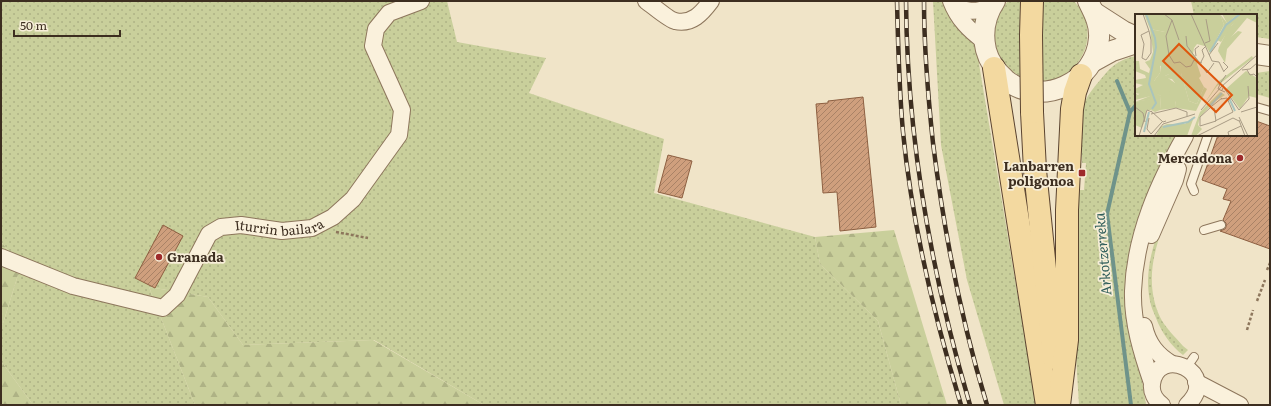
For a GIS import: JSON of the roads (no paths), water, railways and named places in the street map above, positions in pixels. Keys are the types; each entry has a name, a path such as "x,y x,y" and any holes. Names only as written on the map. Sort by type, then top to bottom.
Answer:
{"main road":[{"path":"1032,1 1030,35 1035,170 1059,405"},
{"path":"994,68 1047,405"},
{"path":"1059,405 1067,340 1067,210 1072,109 1075,92 1086,69"}],"street":[{"name":"Iturrin bailara","path":"1,257 72,286 163,308 176,295 209,234 221,226 241,225 282,231 312,228 332,218 353,199 399,135 402,110 373,46 376,28 389,13 421,1"},
{"path":"646,1 674,21 689,22 702,13 711,1"},
{"path":"951,1 958,7 969,11 976,11 993,4"},
{"path":"951,1 959,18 966,27 984,41"},
{"path":"993,4 984,29 984,41 988,55 994,68 1005,79 1018,88 1038,92 1059,90 1068,85 1086,69 1112,51 1135,43"},
{"path":"1091,7 1118,28 1135,36"},
{"path":"1086,69 1097,50 1099,38 1098,25 1091,7"},
{"path":"1257,54 1270,56"},
{"path":"1185,136 1181,160 1175,180 1151,236 1142,269 1141,285 1142,317 1148,340 1156,352 1184,363 1192,372 1196,382 1196,393 1193,400 1187,405"},
{"path":"1156,398 1137,330 1133,291 1137,252 1144,225 1154,197 1185,136"},
{"path":"1144,225 1152,217 1163,195 1175,180"},
{"path":"1156,398 1154,376 1165,366 1184,363"},
{"path":"1196,382 1240,405"}],"lane":[{"path":"1257,58 1270,56"},
{"path":"1257,107 1270,111"},
{"path":"1175,180 1192,187 1208,136"},
{"path":"1204,230 1221,225"}],"waterway":[{"name":"Arkotzerreka","path":"1117,81 1130,112 1107,214 1131,405"},
{"path":"1130,112 1135,106"}],"railway":[{"path":"897,1 903,132 912,201 933,304 961,405"},
{"path":"906,1 907,52 911,103 916,154 924,205 944,305 970,405"},
{"path":"924,1 929,108 942,210 961,308 987,405"}],"place":[{"name":"Mercadona","path":"1240,158"},
{"name":"Lanbarren poligonoa","path":"1082,173"},
{"name":"Granada","path":"159,257"}]}
